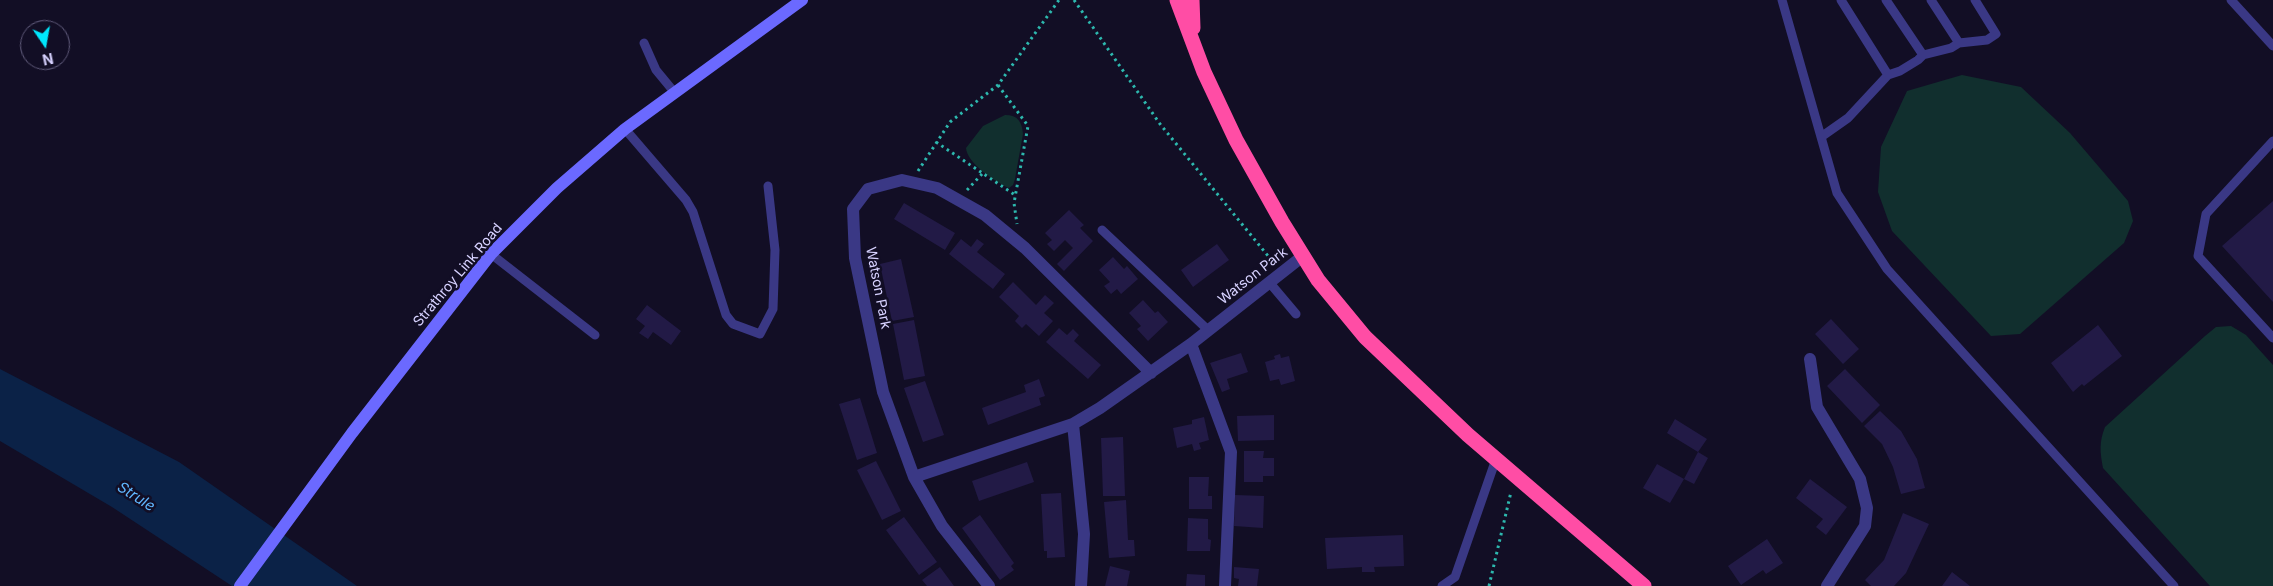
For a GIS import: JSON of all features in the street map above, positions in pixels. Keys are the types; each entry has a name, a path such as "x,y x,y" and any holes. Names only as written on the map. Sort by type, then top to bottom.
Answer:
{"highway":[{"path":"1177,0 1194,41 1204,72 1236,140 1282,222 1318,280 1365,337 1496,459 1644,586"},
{"path":"1192,0 1194,41"}],"street":[{"name":"Strathroy Link Road","path":"240,586 352,433 491,254 557,188 626,130 802,0"},
{"name":"Watson Park","path":"989,586 942,526 914,477 883,392 855,258 853,209 868,190 902,180 937,188 985,215 1025,248 1151,373"},
{"name":"Watson Park","path":"914,477 1073,424 1100,408 1191,344 1303,256"},
{"path":"1191,344 1231,452 1225,586"},
{"path":"1810,359 1817,407 1860,479 1867,508 1865,526 1827,586"},
{"path":"1073,424 1084,534 1081,586"}],"lane":[{"path":"1782,0 1836,194 1887,269 2174,586"},
{"path":"1841,0 1888,75"},
{"path":"1886,0 1922,55"},
{"path":"1931,0 1959,43"},
{"path":"1820,137 1848,118 1888,75 1900,72 1918,60 1922,55 1951,48 1959,43 1987,40 1996,34 1975,0"},
{"path":"2231,0 2273,46"},
{"path":"644,43 656,70 675,93"},
{"path":"626,130 686,200 693,212 726,315 733,324 760,334 773,309 775,250 768,186"},
{"path":"2273,141 2206,214 2198,256 2273,338"},
{"path":"1102,230 1208,330"},
{"path":"491,254 595,335"},
{"path":"1269,282 1296,314"},
{"path":"1442,586 1455,577 1496,459"}],"path":[{"path":"913,183 917,172 950,122 998,85 1059,0"},
{"path":"1074,0 1160,124 1281,272"},
{"path":"998,85 1028,126 1014,203"},
{"path":"936,142 1015,195"},
{"path":"958,200 983,173"},
{"path":"1489,586 1509,496 1518,478"}],"green space":[{"path":"1962,75 2021,87 2070,133 2128,201 2133,221 2124,243 2020,334 1991,336 1892,231 1878,192 1881,147 1907,91"},
{"path":"1005,115 1013,116 1018,120 1022,126 1023,134 1015,179 1013,185 1009,188 976,166 966,148 983,126"},
{"path":"2231,326 2246,335 2273,365 2273,586 2210,586 2103,468 2102,462 2101,442 2105,427 2216,327"}],"water":[{"name":"Strule","path":"0,369 179,462 357,586 232,586 112,507 0,441"}],"building":[{"path":"2273,201 2273,302 2222,246"},
{"path":"904,203 955,233 945,250 894,219"},
{"path":"1069,210 1084,225 1080,228 1093,241 1064,271 1057,264 1073,248 1065,240 1054,251 1047,244 1052,240 1045,233"},
{"path":"961,239 971,247 977,239 984,244 977,252 1005,274 993,289 949,254"},
{"path":"1217,244 1229,260 1193,287 1181,270"},
{"path":"1113,257 1124,269 1127,266 1138,279 1121,294 1117,289 1111,294 1104,286 1110,282 1099,270"},
{"path":"901,259 914,317 892,321 880,264"},
{"path":"1013,282 1036,305 1045,295 1054,303 1044,313 1053,321 1039,336 1026,324 1022,328 1015,321 1019,316 999,297"},
{"path":"1143,300 1155,313 1158,311 1168,322 1148,341 1137,329 1141,326 1129,313"},
{"path":"647,305 681,331 671,345 653,332 648,339 639,333 645,326 636,319"},
{"path":"1831,319 1859,349 1843,364 1815,334"},
{"path":"914,320 925,376 904,380 893,324"},
{"path":"2098,325 2122,356 2084,386 2082,384 2073,392 2051,363"},
{"path":"1059,328 1067,335 1073,329 1079,335 1074,341 1101,365 1088,379 1046,342"},
{"path":"1241,353 1248,372 1227,379 1230,389 1222,392 1210,363"},
{"path":"1280,354 1281,358 1289,356 1295,381 1281,385 1279,379 1270,381 1265,362 1275,359 1274,356"},
{"path":"1845,369 1880,405 1862,423 1827,386"},
{"path":"1039,379 1045,396 1039,398 1041,405 988,425 982,408 1026,392 1024,385"},
{"path":"925,381 944,435 923,442 904,388"},
{"path":"860,398 877,453 857,460 839,404"},
{"path":"1880,411 1901,431 1917,459 1925,488 1901,494 1893,467 1882,444 1864,426"},
{"path":"1274,415 1274,440 1238,441 1237,416"},
{"path":"1204,417 1209,440 1199,443 1201,449 1194,451 1192,444 1177,448 1173,428 1192,424 1192,420"},
{"path":"1675,419 1707,439 1698,452 1667,433"},
{"path":"1123,437 1125,496 1103,496 1101,438"},
{"path":"1244,451 1264,451 1263,458 1274,458 1274,476 1263,476 1263,482 1244,482"},
{"path":"1698,452 1708,458 1694,484 1684,479"},
{"path":"876,461 901,511 882,520 857,470"},
{"path":"1027,462 1034,482 979,501 972,481"},
{"path":"1657,464 1684,479 1670,503 1643,488"},
{"path":"1189,477 1209,477 1208,496 1212,496 1212,509 1189,509"},
{"path":"1810,479 1847,507 1826,535 1816,527 1823,519 1796,498"},
{"path":"1061,493 1065,557 1047,558 1047,551 1044,551 1041,494"},
{"path":"1235,495 1264,496 1263,528 1234,526"},
{"path":"1126,500 1128,540 1134,540 1135,556 1109,558 1104,502"},
{"path":"1903,513 1929,524 1906,573 1894,586 1871,586 1865,580 1884,560"},
{"path":"980,515 1014,563 1011,566 1014,570 1000,580 962,528"},
{"path":"904,517 937,562 919,575 886,530"},
{"path":"1188,518 1208,519 1208,539 1211,540 1210,551 1187,551"},
{"path":"1403,535 1404,566 1374,567 1375,572 1362,572 1362,567 1327,569 1325,538"},
{"path":"1767,539 1783,563 1766,574 1763,570 1741,585 1728,566"},
{"path":"1110,566 1130,571 1127,586 1105,586"},
{"path":"940,567 954,586 927,586 922,580"},
{"path":"1234,567 1259,569 1257,586 1238,586 1239,579 1234,578"},
{"path":"1952,572 1970,586 1942,586"},
{"path":"1187,574 1205,575 1205,586 1186,586"}]}
